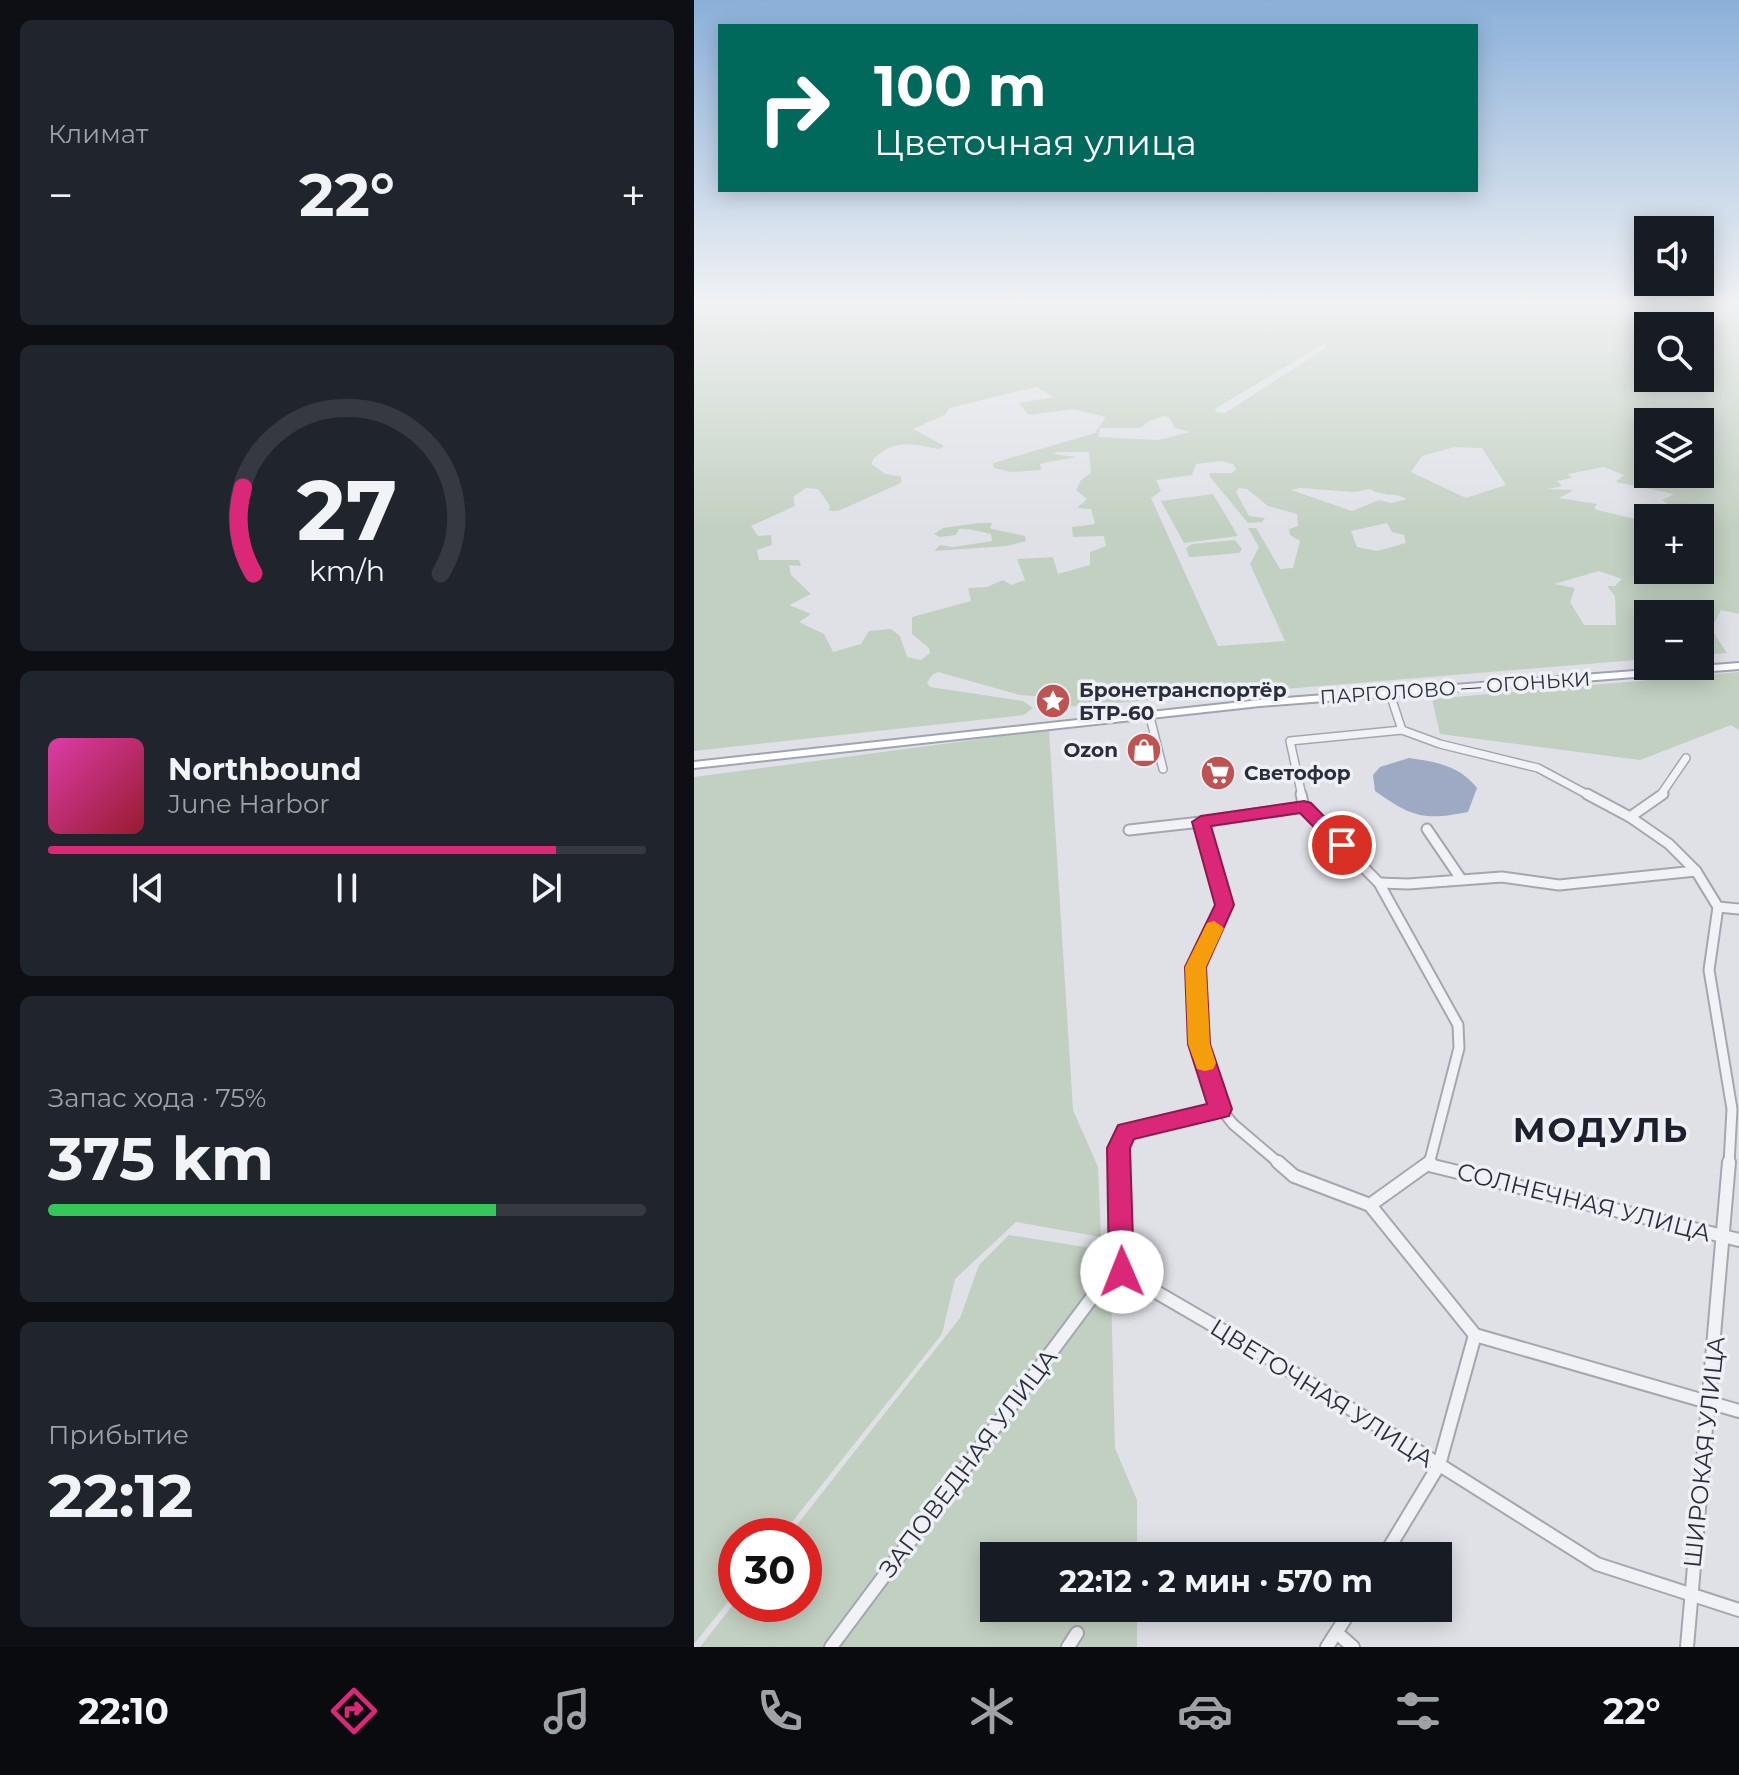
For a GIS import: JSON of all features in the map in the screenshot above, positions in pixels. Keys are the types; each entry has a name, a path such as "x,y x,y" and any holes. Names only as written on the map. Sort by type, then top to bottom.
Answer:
{"main road":[{"name":"ПАРГОЛОВО — ОГОНЬКИ","path":"1714,665 1739,664"},
{"name":"ПАРГОЛОВО — ОГОНЬКИ","path":"1149,711 1739,664"},
{"name":"ПАРГОЛОВО — ОГОНЬКИ","path":"694,763 1149,711 1634,671"}],"street":[{"path":"1390,694 1402,730"},
{"path":"1149,711 1163,769"},
{"path":"1370,1205 1429,1165 1459,1048 1458,1025 1379,883 1304,807 1290,741 1402,730 1440,744 1538,768 1630,817 1669,844 1696,871 1718,907 1739,909"},
{"path":"1630,817 1664,793 1686,758"},
{"path":"1129,830 1304,807"},
{"path":"1201,822 1224,905 1196,967 1199,1044 1221,1109 1294,1176 1370,1205 1475,1335 1739,1411"},
{"path":"1427,829 1461,879"},
{"path":"1379,883 1408,884 1502,877 1559,885 1696,871"},
{"name":"ШИРОКАЯ УЛИЦА","path":"1687,1647 1735,1110 1709,970 1718,907"},
{"name":"ЦВЕТОЧНАЯ УЛИЦА","path":"1221,1109 1126,1132 1119,1148 1122,1272 1273,1360 1597,1564 1739,1610"},
{"name":"СОЛНЕЧНАЯ УЛИЦА","path":"1429,1165 1739,1240"},
{"name":"ЗАПОВЕДНАЯ УЛИЦА","path":"831,1647 1105,1280"},
{"path":"1392,1542 1439,1465 1475,1335"},
{"path":"1327,1647 1344,1622"},
{"path":"1068,1647 1077,1633"},
{"path":"1337,1633 1353,1647"}],"green space":[{"path":"694,377 1269,377 1215,409 1216,412 1225,413 1281,377 1634,377 1634,392 1714,392 1714,377 1739,377 1739,614 1721,610 1714,623 1714,600 1634,600 1634,660 1054,708 1050,692 1035,696 1020,695 938,672 927,683 930,687 1023,701 1033,708 1024,715 694,751","holes":["1036,387 1053,397 1019,403 1029,415 1073,409 1106,417 1095,433 993,463 994,468 1011,472 1041,470 1040,464 1077,457 1054,454 1056,452 1089,452 1091,473 1081,480 1076,490 1087,499 1077,508 1091,509 1095,524 1072,527 1073,537 1104,536 1106,546 1090,552 1090,565 1058,574 1053,557 1017,559 1025,580 1011,585 1003,580 987,587 968,588 971,601 912,617 912,634 929,648 930,653 921,660 907,657 900,636 891,629 869,631 861,644 833,652 824,634 799,622 811,614 789,605 811,594 791,575 789,565 801,566 799,560 759,560 757,550 772,545 771,535 758,536 751,526 795,506 793,497 806,488 818,489 830,506 829,511 838,511 901,483 901,476 885,474 872,464 873,459 898,445 940,449 944,446 913,429 946,414 949,408","1634,408 1714,408 1714,488 1645,488 1674,494 1662,500 1668,504 1714,504 1714,584 1634,584 1634,519 1597,510 1594,508 1597,504 1559,498 1574,490 1548,489 1562,486 1557,481 1572,478 1568,474 1604,467 1624,475 1616,482 1634,486","1169,417 1175,428 1190,432 1158,440 1098,437 1100,428 1141,428 1149,421","1455,447 1482,448 1506,485 1466,498 1411,472 1422,456","1221,461 1233,464 1236,469 1232,473 1209,473 1210,477 1248,523 1262,522 1265,518 1249,516 1236,492 1239,488 1247,489 1268,506 1297,514 1298,526 1289,529 1290,535 1300,541 1293,568 1280,569 1256,528 1248,528 1259,547 1250,564 1285,641 1218,646 1151,498 1161,491 1156,480 1192,475 1196,464","1370,489 1407,499 1391,503 1379,500 1352,511 1291,490 1355,492","1387,523 1392,532 1404,535 1406,543 1377,551 1357,547 1351,531","1599,571 1622,579 1615,586 1607,586 1615,596 1616,625 1584,625 1570,602 1575,588 1554,584"]},
{"path":"1213,494 1238,536 1184,543 1161,501"},
{"path":"992,523 990,528 1025,536 1026,541 1007,546 934,551 940,545 953,547 992,541 991,534 966,529 959,529 956,535 940,537 934,534 943,528"},
{"path":"1235,540 1242,549 1239,553 1189,557 1186,548 1192,544"},
{"path":"1714,634 1727,653 1714,654"},
{"path":"1739,672 1739,730 1731,725 1640,760 1440,734 1432,699 1648,680 1714,680 1714,674"},
{"path":"1049,730 1073,1110 1098,1167 1101,1237 1016,1222 955,1279 942,1334 795,1518 718,1518 718,1614 694,1644 694,777"},
{"path":"1009,1235 1110,1251 1115,1448 1137,1500 1137,1542 980,1542 980,1622 1137,1622 1137,1647 700,1647 720,1622 822,1622 822,1518 802,1518 960,1318 979,1265"}],"water":[{"path":"1409,758 1455,769 1470,780 1477,788 1468,812 1419,815 1399,807 1375,791 1373,775 1380,767"}],"slow traffic":[{"path":"1205,1063 1199,1044 1196,967 1214,928"}],"place":[{"name":"Бронетранспортёр БТР-60","path":"1053,701"},
{"name":"Ozon","path":"1144,750"},
{"name":"Светофор","path":"1218,773"}],"district":[{"name":"МОДУЛЬ","path":"1601,1130"}],"route":[{"path":"1122,1272 1119,1148 1126,1132 1221,1109 1199,1044 1196,967 1224,905 1201,822 1304,807 1342,845"}]}
